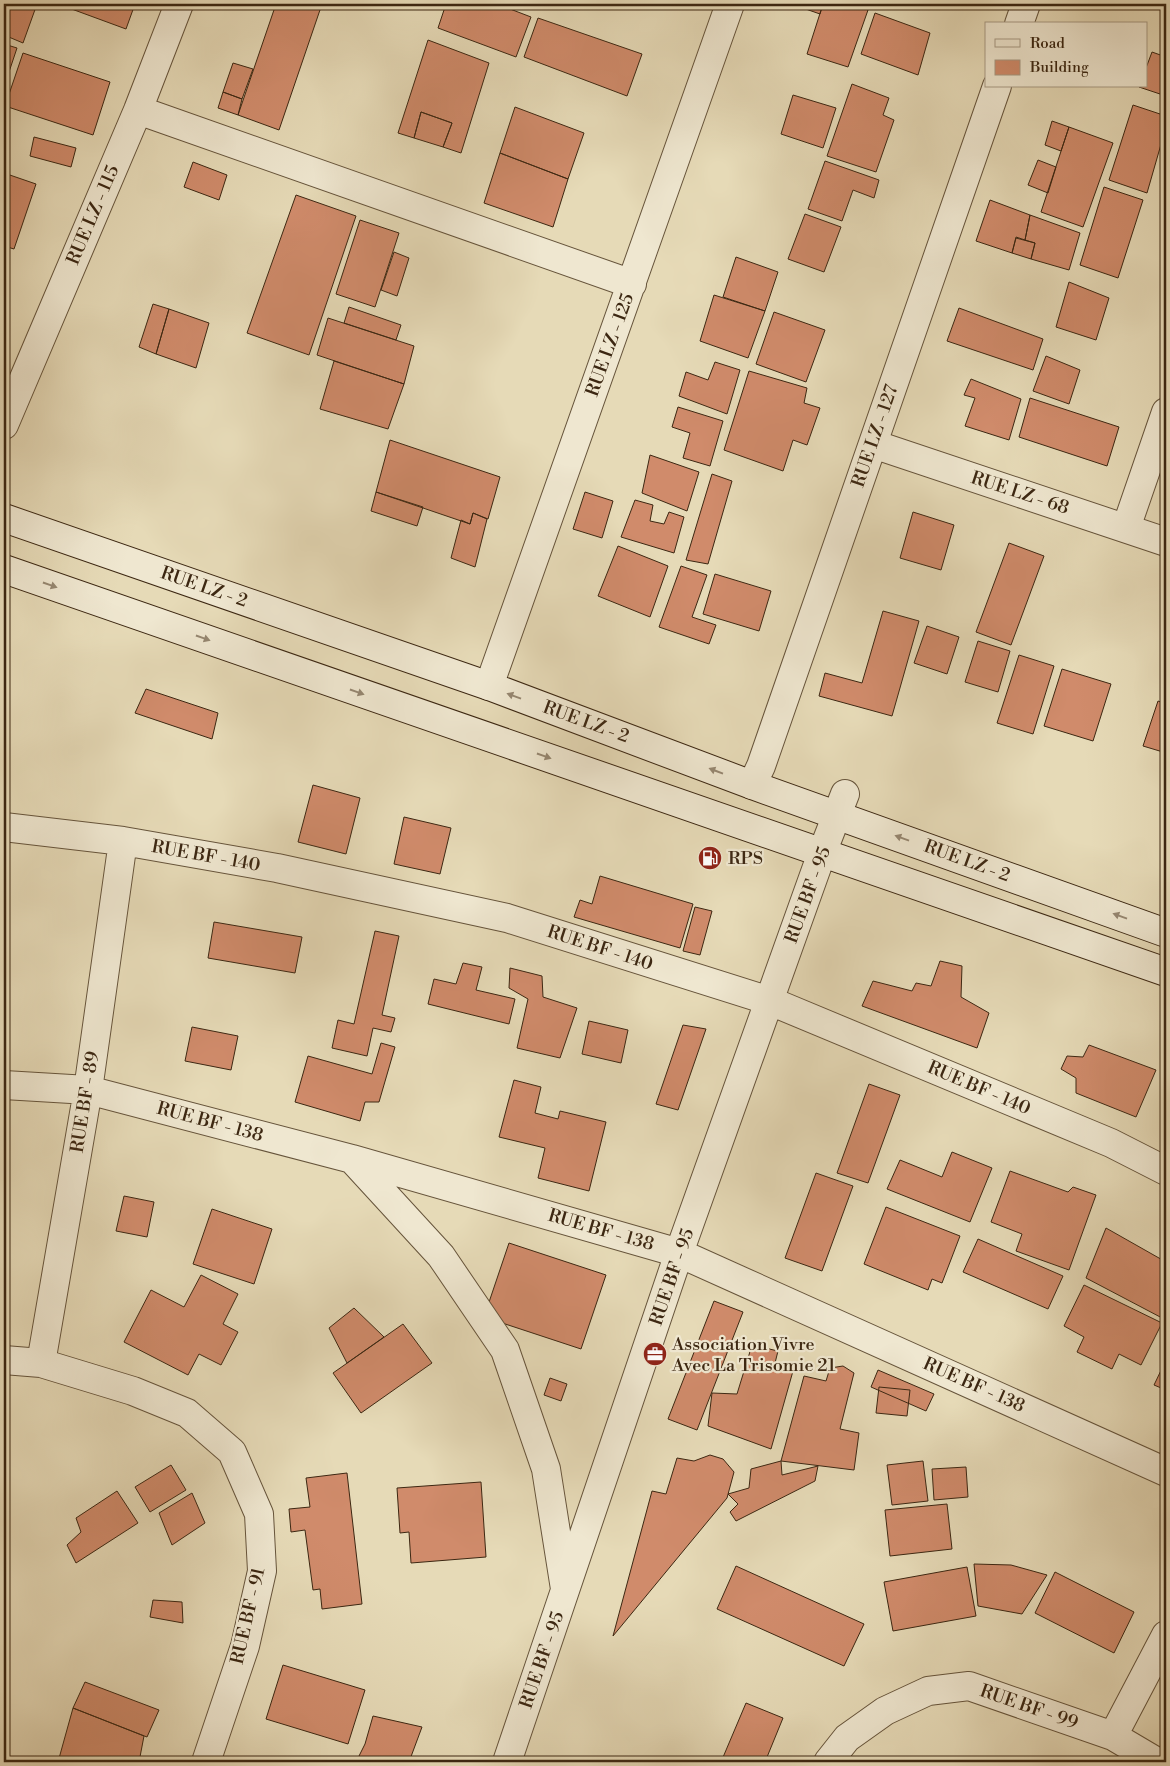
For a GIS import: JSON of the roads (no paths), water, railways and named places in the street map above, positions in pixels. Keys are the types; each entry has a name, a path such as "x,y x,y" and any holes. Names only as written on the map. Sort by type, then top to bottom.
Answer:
{"street":[{"name":"RUE LZ - 115","path":"4,425 138,110 178,4"},
{"name":"RUE LZ - 125","path":"489,686 730,4"},
{"path":"1020,22 1026,4"},
{"name":"RUE LZ - 127","path":"752,785 761,766 996,88"},
{"path":"138,110 632,284"},
{"path":"1126,528 1166,412"},
{"name":"RUE LZ - 68","path":"873,444 1166,542"},
{"name":"RUE LZ - 2","path":"4,518 489,686 752,785 841,804 1166,933"},
{"path":"4,569 1166,972"},
{"name":"RUE BF - 95","path":"507,1762 679,1253 841,804"},
{"name":"RUE BF - 140","path":"4,827 123,841 277,868 506,918 770,1001 1111,1143 1166,1171"},
{"name":"RUE BF - 89","path":"41,1363 88,1090 123,841"},
{"name":"RUE BF - 138","path":"4,1085 88,1090 352,1159 679,1253 1166,1472"},
{"path":"352,1159 441,1256 505,1350 546,1469 565,1593"},
{"name":"RUE BF - 91","path":"4,1360 41,1363 133,1391 187,1413 232,1452 259,1514 262,1572 245,1646 206,1762"},
{"path":"1113,1736 1166,1635"},
{"name":"RUE BF - 99","path":"828,1762 847,1738 885,1711 928,1691 969,1686 1113,1736 1157,1762"}],"place":[{"name":"RPS","path":"710,858"},
{"name":"Association Vivre Avec La Trisomie 21","path":"655,1354"}]}
